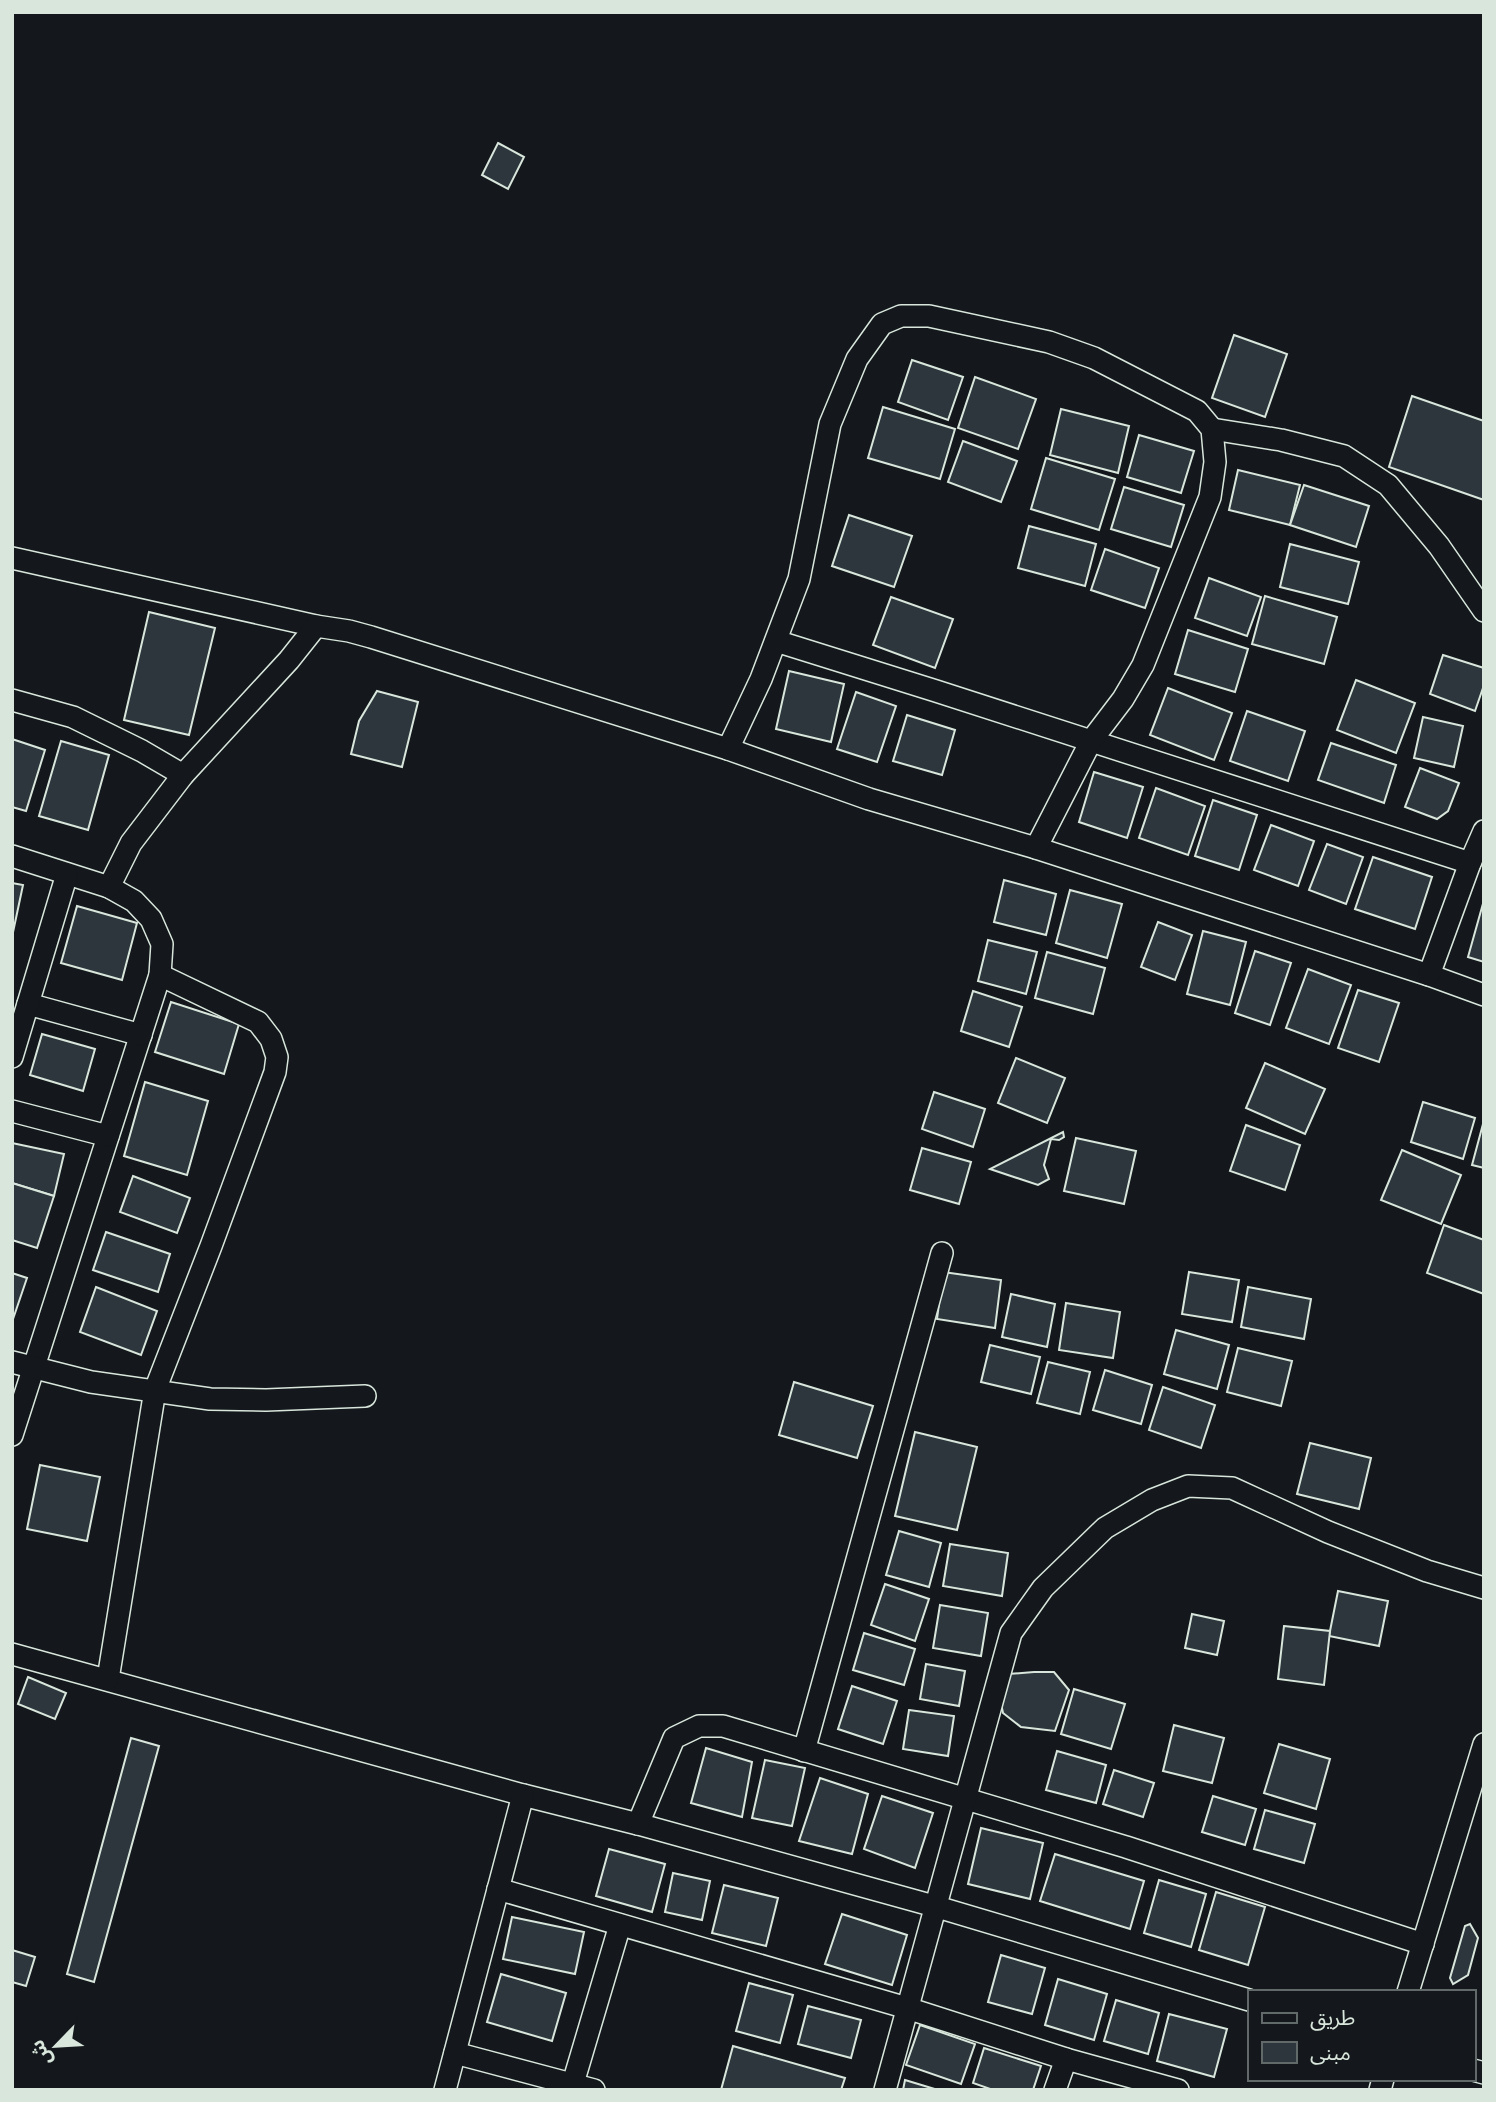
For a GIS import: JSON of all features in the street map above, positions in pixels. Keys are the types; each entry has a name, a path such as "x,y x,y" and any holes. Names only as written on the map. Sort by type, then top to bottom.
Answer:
{"street":[{"path":"729,749 776,641 799,579 830,424 857,359 882,324 901,316 929,316 1049,342 1094,358 1198,411 1212,429 1215,462 1210,497 1143,665 1123,699 1091,741 1036,848"},
{"path":"1212,429 1281,440 1344,456 1388,485 1439,546 1484,611"},
{"path":"12,558 371,637 729,749 869,799 1036,848 1484,995"},
{"path":"109,887 131,843 183,775 289,660 316,626"},
{"path":"776,641 1469,863"},
{"path":"12,699 73,718 142,751 183,775"},
{"path":"1429,975 1469,863 1484,831"},
{"path":"12,856 109,887 134,901 151,919 162,944 160,975 108,1136 22,1365 12,1435"},
{"path":"12,1057 67,874"},
{"path":"107,1678 155,1390 221,1221 275,1072 277,1057 271,1039 258,1022 160,975"},
{"path":"28,1004 141,1035"},
{"path":"12,1111 108,1136"},
{"path":"804,1751 942,1253"},
{"path":"22,1365 91,1382 210,1399 365,1396"},
{"path":"885,2090 1011,1633 1043,1588 1105,1528 1152,1500 1188,1486 1232,1488 1328,1532 1427,1571 1484,1588"},
{"path":"12,1654 934,1906 1248,2000"},
{"path":"638,1824 674,1738 699,1726 723,1726 1126,1847 1423,1944"},
{"path":"1409,1990 1484,1744"},
{"path":"445,2090 523,1794"},
{"path":"498,1889 1178,2090"},
{"path":"572,2087 620,1924"},
{"path":"455,2053 572,2087 594,2090"},
{"path":"1055,2090 1066,2059"}],"building":[{"path":"498,143 524,157 508,189 482,175"},
{"path":"1234,335 1287,354 1265,417 1212,398"},
{"path":"912,360 963,377 948,420 898,402"},
{"path":"975,377 1036,399 1018,449 958,428"},
{"path":"1412,396 1484,421 1484,500 1389,467"},
{"path":"883,407 955,429 940,479 868,458"},
{"path":"1061,409 1129,426 1118,473 1050,455"},
{"path":"1139,435 1194,451 1181,493 1127,477"},
{"path":"963,441 1017,461 1001,502 948,482"},
{"path":"1046,458 1115,479 1099,530 1031,509"},
{"path":"1238,470 1300,485 1290,525 1229,510"},
{"path":"1304,485 1369,506 1356,547 1290,525"},
{"path":"1124,487 1184,505 1171,547 1111,529"},
{"path":"849,515 912,536 894,587 832,566"},
{"path":"1029,526 1096,544 1085,586 1018,568"},
{"path":"1290,544 1359,562 1348,604 1280,587"},
{"path":"1105,549 1159,568 1145,608 1091,590"},
{"path":"1209,578 1261,597 1247,636 1195,618"},
{"path":"1265,596 1337,617 1324,664 1252,644"},
{"path":"891,597 953,619 935,668 873,645"},
{"path":"149,612 215,628 189,735 124,720"},
{"path":"1188,630 1248,649 1235,692 1175,674"},
{"path":"1443,655 1484,668 1484,685 1475,711 1430,694"},
{"path":"789,671 844,684 831,742 776,729"},
{"path":"1356,680 1415,703 1396,753 1337,730"},
{"path":"1168,688 1232,713 1214,760 1150,735"},
{"path":"377,691 418,702 402,767 351,754 359,721"},
{"path":"856,692 896,706 877,762 837,749"},
{"path":"1247,711 1305,731 1288,781 1230,761"},
{"path":"907,715 955,730 942,775 893,761"},
{"path":"1423,717 1463,726 1454,767 1414,758"},
{"path":"12,739 45,750 26,811 12,807"},
{"path":"61,741 109,755 88,830 39,816"},
{"path":"1331,743 1396,765 1384,803 1318,780"},
{"path":"1420,768 1459,783 1448,811 1437,819 1405,807"},
{"path":"1094,772 1143,787 1127,838 1079,822"},
{"path":"1156,788 1205,806 1188,855 1139,838"},
{"path":"1213,800 1257,815 1239,870 1195,856"},
{"path":"1271,825 1314,841 1298,886 1254,870"},
{"path":"1327,844 1363,857 1346,904 1309,890"},
{"path":"1373,857 1432,877 1415,929 1355,909"},
{"path":"1004,880 1056,894 1046,935 994,922"},
{"path":"12,883 23,885 12,937"},
{"path":"1070,890 1122,904 1107,958 1056,943"},
{"path":"1484,900 1484,962 1468,957"},
{"path":"77,906 137,923 122,980 61,963"},
{"path":"1158,922 1192,935 1175,980 1141,967"},
{"path":"1203,931 1246,942 1230,1005 1187,994"},
{"path":"988,940 1037,952 1026,994 978,981"},
{"path":"1255,951 1291,963 1270,1025 1235,1013"},
{"path":"1047,952 1105,968 1093,1014 1035,998"},
{"path":"1308,969 1351,985 1329,1044 1286,1028"},
{"path":"1358,990 1399,1003 1379,1062 1338,1048"},
{"path":"973,991 1022,1007 1009,1047 961,1031"},
{"path":"171,1002 239,1024 224,1074 155,1052"},
{"path":"42,1034 95,1049 83,1091 30,1075"},
{"path":"1016,1058 1065,1078 1047,1123 998,1103"},
{"path":"1265,1063 1325,1089 1305,1134 1246,1108"},
{"path":"145,1082 208,1101 187,1175 124,1156"},
{"path":"934,1092 985,1109 973,1147 922,1129"},
{"path":"1423,1102 1475,1118 1463,1159 1411,1142"},
{"path":"1484,1124 1484,1168 1472,1165"},
{"path":"1246,1125 1300,1145 1285,1190 1230,1171"},
{"path":"1063,1132 1064,1137 1059,1140 1051,1139 1044,1165 1049,1179 1038,1185 990,1169"},
{"path":"1076,1138 1136,1151 1124,1204 1064,1191"},
{"path":"12,1143 64,1154 54,1196 12,1183"},
{"path":"922,1148 971,1162 959,1204 910,1190"},
{"path":"1402,1150 1461,1175 1441,1224 1381,1200"},
{"path":"133,1176 190,1198 177,1233 120,1212"},
{"path":"12,1183 54,1196 37,1248 12,1240"},
{"path":"1444,1225 1484,1240 1484,1294 1427,1273"},
{"path":"106,1232 170,1254 158,1292 93,1270"},
{"path":"943,1272 1001,1280 995,1328 937,1319"},
{"path":"1189,1272 1239,1280 1232,1322 1182,1314"},
{"path":"12,1273 27,1278 12,1322"},
{"path":"96,1287 157,1311 141,1355 80,1332"},
{"path":"1248,1287 1311,1299 1304,1339 1241,1327"},
{"path":"1011,1294 1055,1304 1047,1347 1002,1337"},
{"path":"1066,1303 1120,1312 1113,1358 1059,1350"},
{"path":"1176,1330 1229,1345 1217,1389 1164,1374"},
{"path":"990,1345 1040,1357 1031,1394 981,1382"},
{"path":"1238,1348 1292,1361 1281,1406 1227,1392"},
{"path":"1048,1362 1090,1372 1080,1414 1037,1403"},
{"path":"1105,1370 1152,1385 1141,1424 1093,1410"},
{"path":"794,1382 873,1406 857,1458 779,1435"},
{"path":"1163,1387 1215,1405 1201,1448 1149,1430"},
{"path":"915,1432 977,1447 957,1530 895,1516"},
{"path":"1310,1443 1371,1458 1359,1509 1297,1494"},
{"path":"40,1465 100,1477 87,1541 27,1529"},
{"path":"899,1531 941,1543 929,1587 886,1575"},
{"path":"950,1544 1008,1553 1002,1596 943,1586"},
{"path":"885,1584 929,1599 915,1641 871,1625"},
{"path":"1338,1591 1388,1601 1379,1646 1329,1636"},
{"path":"940,1605 988,1613 981,1656 933,1648"},
{"path":"1192,1614 1224,1621 1217,1655 1185,1648"},
{"path":"1284,1626 1330,1631 1324,1685 1278,1679"},
{"path":"864,1633 915,1649 904,1685 853,1670"},
{"path":"926,1664 965,1671 959,1706 920,1699"},
{"path":"1054,1672 1069,1690 1055,1731 1021,1727 1003,1713 995,1675"},
{"path":"28,1677 66,1693 55,1719 18,1704"},
{"path":"852,1686 897,1701 883,1744 838,1729"},
{"path":"1074,1689 1125,1704 1111,1749 1061,1734"},
{"path":"909,1710 954,1716 948,1756 903,1749"},
{"path":"1174,1725 1224,1738 1212,1783 1163,1771"},
{"path":"131,1738 159,1746 94,1982 67,1974"},
{"path":"1279,1744 1330,1759 1316,1809 1264,1793"},
{"path":"706,1748 752,1762 742,1817 691,1803"},
{"path":"1057,1751 1106,1765 1096,1803 1046,1790"},
{"path":"765,1760 805,1768 792,1826 752,1818"},
{"path":"1114,1770 1154,1783 1143,1817 1103,1804"},
{"path":"820,1778 868,1794 852,1854 799,1841"},
{"path":"882,1796 933,1813 915,1868 864,1849"},
{"path":"1213,1796 1256,1809 1245,1845 1202,1832"},
{"path":"1265,1810 1315,1824 1304,1863 1254,1849"},
{"path":"981,1828 1043,1843 1030,1899 968,1884"},
{"path":"609,1849 665,1864 652,1912 596,1896"},
{"path":"1055,1854 1144,1881 1130,1929 1040,1901"},
{"path":"673,1873 710,1881 702,1920 665,1912"},
{"path":"1159,1880 1206,1894 1191,1947 1144,1933"},
{"path":"724,1885 778,1898 766,1946 712,1933"},
{"path":"1216,1892 1265,1907 1248,1965 1199,1950"},
{"path":"842,1914 907,1935 892,1985 825,1964"},
{"path":"512,1917 584,1932 575,1974 503,1959"},
{"path":"1470,1924 1478,1938 1468,1975 1453,1984 1450,1978 1465,1926"},
{"path":"12,1950 35,1957 26,1986 12,1982"},
{"path":"1001,1955 1045,1968 1032,2014 988,2002"},
{"path":"501,1974 566,1993 552,2041 487,2022"},
{"path":"1058,1979 1107,1994 1094,2040 1045,2025"},
{"path":"749,1983 793,1995 780,2043 736,2031"},
{"path":"1116,2000 1159,2013 1148,2054 1104,2041"},
{"path":"808,2006 861,2020 851,2058 798,2044"},
{"path":"1169,2014 1227,2029 1214,2077 1157,2061"},
{"path":"920,2025 975,2044 961,2084 906,2065"},
{"path":"733,2046 845,2078 841,2090 721,2090"},
{"path":"984,2048 1041,2066 1033,2090 993,2090 973,2083"},
{"path":"905,2080 938,2090 903,2090"}]}
